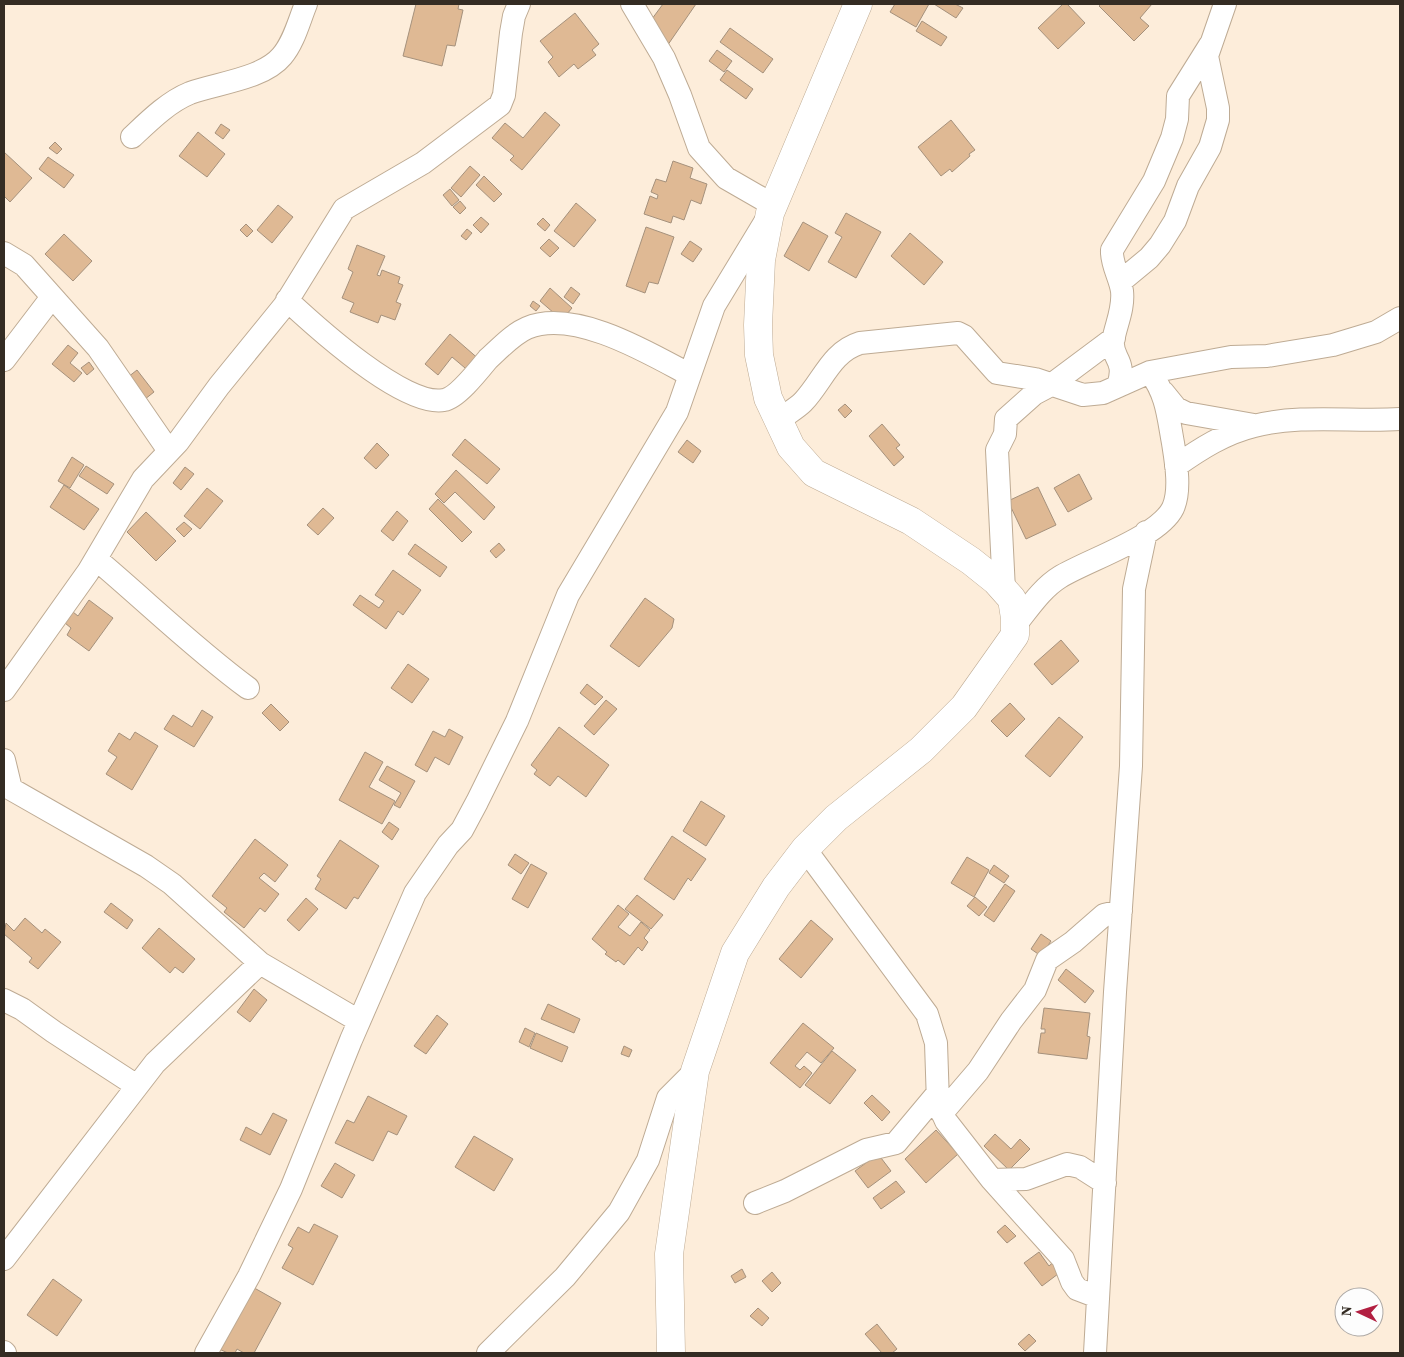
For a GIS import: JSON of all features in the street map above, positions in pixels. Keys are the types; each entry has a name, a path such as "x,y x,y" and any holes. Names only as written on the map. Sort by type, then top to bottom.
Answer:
{"street":[{"path":"132,137 159,112 188,94 245,77 272,65 281,57 290,44 306,4"},
{"path":"4,690 96,559 143,479 178,442 287,300 344,209 424,163 500,105 504,95 514,16 520,4"},
{"path":"632,4 664,58 699,148 726,178 772,209"},
{"path":"206,1353 249,1276 291,1189 359,1021 415,893 448,845 462,830 517,721 568,595 677,412 714,306 772,209 858,4"},
{"path":"1120,282 1149,258 1160,245 1175,221 1188,186 1210,147 1218,120 1218,108 1207,62 1210,45 1225,4"},
{"path":"1118,386 1122,370 1114,348 1114,338 1123,304 1120,282 1112,260 1112,250 1154,181 1172,138 1177,119 1178,96 1210,45"},
{"path":"671,1353 669,1254 695,1071 735,953 776,887 805,848 836,818 921,750 964,707 1015,635 1016,624 1012,599 996,580 911,521 814,472 791,447 768,398 759,355 758,325 761,260 772,209"},
{"path":"4,253 24,265 98,348 169,451"},
{"path":"4,360 52,297"},
{"path":"287,300 324,334 379,375 419,398 441,401 452,398 492,356 519,332 547,324 572,324 641,349 690,375"},
{"path":"778,420 803,402 837,356 848,346 860,343 958,333 964,336 997,373 1029,377 1083,395 1103,393 1150,372 1231,357 1267,356 1333,345 1376,332 1400,318"},
{"path":"1004,590 997,450 1005,434 1009,415 1034,394 1051,385 1114,338"},
{"path":"1150,372 1176,408 1186,413 1257,425"},
{"path":"1016,624 1049,585 1146,532 1165,519 1172,509 1175,500 1176,466 1163,392"},
{"path":"1176,466 1209,444 1257,425 1303,420 1365,421 1400,419"},
{"path":"1096,1353 1131,766 1134,589 1146,532"},
{"path":"96,559 185,635 208,659 248,688"},
{"path":"4,760 7,789 159,875 260,963 359,1021"},
{"path":"805,848 927,1014 936,1044 939,1104 963,1146 1063,1259 1072,1282 1077,1289 1098,1297"},
{"path":"755,1203 786,1191 866,1150 896,1143 978,1071 1011,1021 1035,990 1048,960 1073,942 1104,915 1121,911"},
{"path":"4,1260 155,1063 260,963"},
{"path":"4,1000 22,1009 137,1086"},
{"path":"488,1353 565,1277 619,1212 648,1160 668,1098 695,1071"},
{"path":"992,1180 1026,1179 1067,1164 1080,1167 1105,1183"}],"building":[{"path":"416,4 459,4 458,9 463,10 455,46 447,45 442,66 403,56"},
{"path":"663,4 696,4 665,49 656,42 662,32 649,23"},
{"path":"895,4 929,4 916,27 890,12"},
{"path":"934,4 955,4 963,8 956,18"},
{"path":"1063,4 1067,4 1085,23 1058,49 1038,28"},
{"path":"1101,4 1152,4 1140,18 1149,26 1134,41 1099,6"},
{"path":"575,13 599,44 592,50 596,55 578,69 574,64 559,77 548,62 553,57 540,41"},
{"path":"922,21 947,37 941,46 916,31"},
{"path":"730,28 773,59 763,73 720,42"},
{"path":"717,50 732,61 724,72 709,61"},
{"path":"727,70 753,89 746,99 720,80"},
{"path":"545,112 560,125 522,170 510,160 514,156 492,138 505,123 523,138"},
{"path":"951,120 975,150 952,172 950,169 941,176 918,147"},
{"path":"221,124 230,130 223,139 215,133"},
{"path":"198,132 225,154 207,177 179,156"},
{"path":"55,142 62,149 57,154 49,148"},
{"path":"4,152 32,178 10,202 4,196"},
{"path":"48,157 74,175 64,188 39,169"},
{"path":"673,161 693,168 690,178 707,184 701,204 691,200 684,220 673,216 671,223 644,214 650,196 657,199 658,195 651,192 656,179 666,182"},
{"path":"470,166 480,175 461,197 451,188"},
{"path":"484,176 502,194 494,202 476,185"},
{"path":"450,189 459,200 452,206 443,195"},
{"path":"460,201 466,208 460,214 453,207"},
{"path":"576,203 596,220 574,247 554,231"},
{"path":"278,205 293,217 272,243 257,230"},
{"path":"846,213 881,232 856,278 828,262 842,237 835,233"},
{"path":"481,217 489,224 481,233 473,225"},
{"path":"543,218 550,225 545,231 537,224"},
{"path":"803,222 828,236 809,271 784,256"},
{"path":"246,224 253,231 247,237 240,230"},
{"path":"646,227 674,237 658,284 649,282 645,293 626,286"},
{"path":"467,229 472,233 466,240 461,236"},
{"path":"910,233 943,262 924,285 891,256"},
{"path":"64,234 92,261 73,281 45,254"},
{"path":"549,239 559,248 550,257 540,248"},
{"path":"690,241 702,249 693,262 681,254"},
{"path":"357,245 385,256 377,275 380,276 382,270 400,277 398,283 403,285 396,302 401,304 395,320 381,315 378,323 350,312 354,303 342,298 353,272 348,269"},
{"path":"571,287 580,294 573,304 564,297"},
{"path":"550,288 572,308 562,320 540,301"},
{"path":"533,301 540,306 536,311 530,306"},
{"path":"450,334 481,361 471,373 452,357 438,375 425,364"},
{"path":"68,345 78,353 70,363 82,373 74,382 52,364"},
{"path":"89,362 94,369 87,375 81,368"},
{"path":"137,370 154,392 140,403 123,381"},
{"path":"845,404 852,411 845,418 838,410"},
{"path":"882,424 900,445 896,448 904,457 894,466 869,436"},
{"path":"465,439 500,469 487,484 452,455"},
{"path":"687,440 701,451 693,463 678,452"},
{"path":"377,443 389,455 376,469 364,458"},
{"path":"72,457 84,465 70,488 58,481"},
{"path":"86,466 114,484 107,494 79,476"},
{"path":"185,467 194,474 181,490 173,483"},
{"path":"456,470 495,507 484,520 455,492 444,503 435,494"},
{"path":"1079,474 1092,499 1068,512 1054,488"},
{"path":"64,485 99,509 84,530 50,507"},
{"path":"1038,487 1056,525 1026,539 1008,501"},
{"path":"207,488 223,501 200,529 184,516"},
{"path":"438,499 472,532 462,542 429,509"},
{"path":"323,508 334,518 318,535 307,525"},
{"path":"397,511 408,521 393,541 381,531"},
{"path":"146,512 176,541 156,561 127,532"},
{"path":"184,522 192,529 184,537 176,529"},
{"path":"499,543 505,550 496,558 490,551"},
{"path":"415,544 447,567 440,577 408,554"},
{"path":"393,570 421,590 403,615 398,611 386,629 353,605 360,595 379,608 384,601 375,595"},
{"path":"645,598 674,619 672,628 639,667 610,646"},
{"path":"89,600 113,618 89,651 67,635 71,628 65,623 73,612 78,616"},
{"path":"1061,640 1079,661 1052,685 1034,664"},
{"path":"408,664 429,679 412,703 391,688"},
{"path":"587,684 603,697 595,705 580,693"},
{"path":"606,700 617,709 594,735 584,726"},
{"path":"1010,703 1025,719 1007,737 991,721"},
{"path":"271,704 289,722 280,731 262,713"},
{"path":"202,710 213,717 194,747 164,729 173,715 192,727"},
{"path":"1059,717 1083,737 1050,777 1025,756"},
{"path":"559,727 609,765 586,797 558,776 550,786 534,774 537,770 531,765"},
{"path":"449,729 463,737 449,765 435,757 427,772 415,765 433,731 445,737"},
{"path":"135,732 158,746 132,790 106,774 117,757 108,751 119,733 130,740"},
{"path":"365,752 383,762 369,787 395,801 382,824 339,800"},
{"path":"387,766 415,781 400,808 394,805 401,793 379,780"},
{"path":"701,801 725,816 706,846 683,831"},
{"path":"389,822 399,829 392,840 382,832"},
{"path":"672,836 706,859 691,881 688,878 674,900 644,879"},
{"path":"255,839 288,865 275,882 264,873 259,878 279,894 265,912 260,908 244,928 224,912 227,908 212,896"},
{"path":"340,840 379,866 358,899 354,897 346,909 315,889 321,879 317,876"},
{"path":"515,854 529,863 521,874 508,865"},
{"path":"967,857 989,870 974,897 951,883"},
{"path":"531,864 547,873 528,908 512,899"},
{"path":"994,865 1009,876 1004,883 989,873"},
{"path":"1005,884 1015,891 994,922 984,915"},
{"path":"637,895 663,915 651,929 625,909"},
{"path":"975,897 987,907 979,916 967,906"},
{"path":"306,898 318,909 299,931 287,920"},
{"path":"111,903 133,920 127,929 104,912"},
{"path":"618,905 629,914 618,927 630,936 641,922 650,930 644,938 648,942 642,951 638,947 624,965 605,954 607,952 592,939"},
{"path":"25,918 42,933 45,929 61,942 38,969 29,962 32,958 4,934 6,923 14,931"},
{"path":"811,920 833,939 801,978 779,959"},
{"path":"159,928 195,959 183,973 175,967 170,973 142,948"},
{"path":"1041,934 1051,941 1041,956 1031,949"},
{"path":"1066,969 1094,991 1085,1003 1058,980"},
{"path":"254,989 267,1000 250,1022 237,1012"},
{"path":"548,1004 580,1019 574,1033 541,1019"},
{"path":"1044,1008 1090,1013 1087,1036 1090,1037 1087,1059 1038,1053 1041,1033 1045,1033 1045,1029 1041,1029"},
{"path":"437,1015 448,1024 426,1054 414,1046"},
{"path":"803,1023 834,1048 821,1063 807,1052 795,1066 800,1070 804,1066 812,1073 800,1088 770,1063"},
{"path":"525,1028 535,1033 529,1047 519,1042"},
{"path":"536,1033 568,1047 562,1062 530,1048"},
{"path":"624,1046 632,1050 629,1057 621,1054"},
{"path":"832,1051 856,1070 830,1104 805,1085"},
{"path":"872,1095 890,1112 882,1121 864,1103"},
{"path":"368,1096 407,1116 397,1135 388,1131 373,1161 335,1143 347,1120 354,1123"},
{"path":"273,1113 287,1120 270,1155 240,1140 246,1127 261,1135"},
{"path":"936,1130 958,1154 926,1183 905,1159"},
{"path":"995,1134 1011,1149 1020,1139 1030,1149 1009,1170 984,1146"},
{"path":"474,1136 513,1159 494,1191 455,1167"},
{"path":"878,1154 891,1171 868,1188 855,1171"},
{"path":"335,1163 355,1175 342,1198 321,1186"},
{"path":"896,1181 905,1192 881,1209 873,1198"},
{"path":"314,1224 338,1236 313,1285 282,1268 293,1248 288,1245 298,1227 309,1233"},
{"path":"1005,1225 1016,1236 1007,1243 997,1232"},
{"path":"1039,1252 1049,1266 1058,1258 1066,1268 1042,1286 1024,1263"},
{"path":"742,1269 746,1277 735,1283 731,1276"},
{"path":"772,1272 781,1283 772,1292 762,1281"},
{"path":"53,1279 82,1300 57,1336 27,1315"},
{"path":"249,1285 281,1303 254,1353 244,1353 237,1349 235,1353 228,1353 219,1349"},
{"path":"758,1308 769,1318 762,1326 750,1316"},
{"path":"877,1324 897,1349 892,1353 882,1353 865,1334"},
{"path":"1029,1334 1036,1341 1025,1351 1018,1344"}]}
